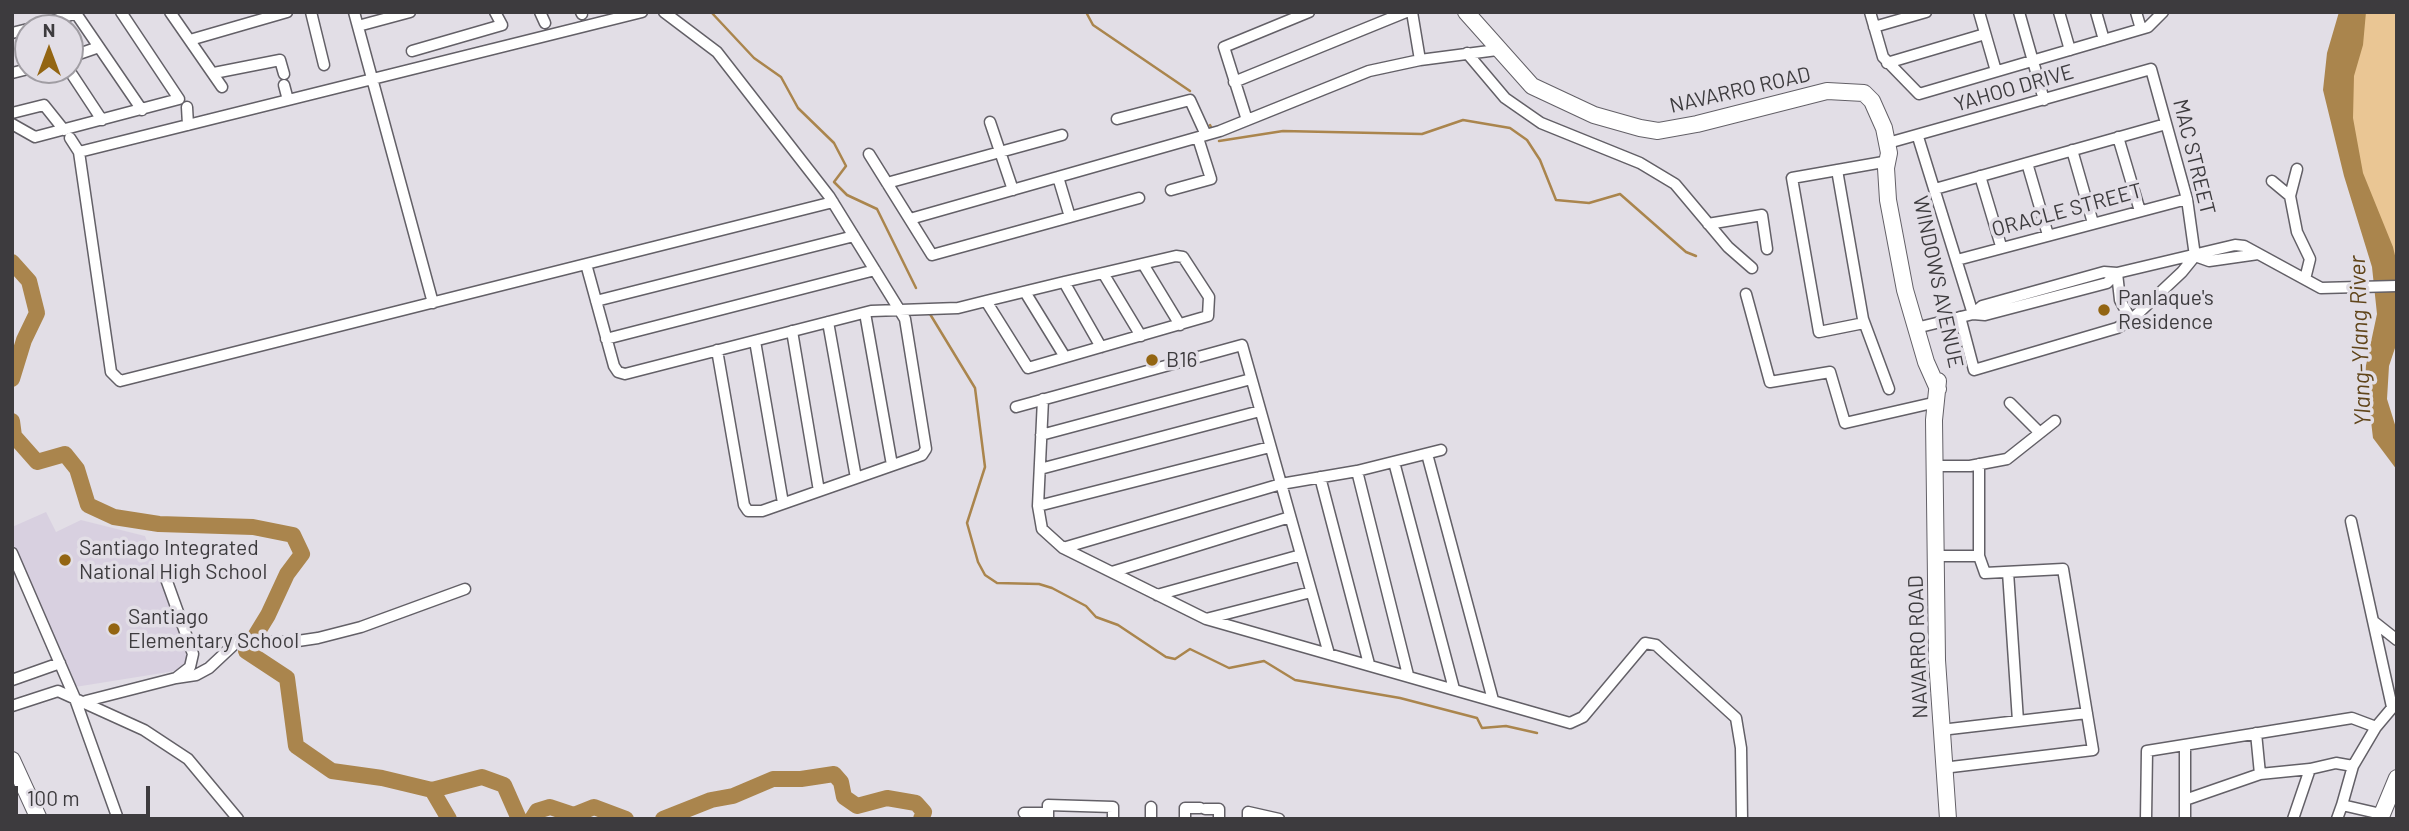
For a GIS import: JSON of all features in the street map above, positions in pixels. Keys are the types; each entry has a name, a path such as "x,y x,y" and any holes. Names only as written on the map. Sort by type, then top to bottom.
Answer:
{"street":[{"path":"12,124 35,137 67,134 102,120 179,99 121,12"},
{"path":"170,12 222,87"},
{"path":"190,40 287,12"},
{"path":"311,12 327,90"},
{"path":"354,12 433,303"},
{"path":"358,26 410,12"},
{"path":"79,152 327,90 502,25 495,12"},
{"path":"413,59 642,12"},
{"path":"664,12 717,52 833,202 905,318 926,449 922,454 754,513 744,505 717,350"},
{"path":"1247,120 1224,47 1309,12"},
{"path":"1234,82 1406,12"},
{"path":"1412,12 1419,60"},
{"name":"NAVARRO ROAD","path":"1466,12 1497,50 1532,86 1594,115 1658,131 1827,91 1857,91 1872,101 1888,144 1889,161"},
{"path":"1870,12 1887,63 1919,94 2148,27 2163,12"},
{"path":"1874,27 1926,12"},
{"path":"1979,12 1996,71"},
{"path":"2019,12 2044,100"},
{"path":"2059,12 2070,50"},
{"path":"2096,12 2104,40"},
{"path":"2136,12 2141,29"},
{"path":"75,13 142,110"},
{"path":"1887,63 1985,34"},
{"path":"84,52 99,47"},
{"path":"910,219 1202,136 1346,79 1419,60 1497,50"},
{"path":"1467,54 1505,98 1522,112 1567,136 1658,172 1675,184 1708,224 1752,268"},
{"path":"214,74 280,60 288,100"},
{"name":"YAHOO DRIVE","path":"1888,144 2151,69"},
{"name":"MAC STREET","path":"2151,69 2187,199 2195,256"},
{"path":"78,84 102,120"},
{"path":"1118,119 1189,100 1202,136 1211,179 1171,190"},
{"path":"225,101 227,115"},
{"path":"12,113 44,104 79,152 111,372 120,381 833,202"},
{"path":"187,107 188,125"},
{"path":"990,122 1013,190"},
{"path":"1935,189 2166,124"},
{"path":"887,183 1062,135"},
{"path":"1918,136 1973,314"},
{"path":"2118,137 2140,211"},
{"path":"2072,150 2093,223"},
{"path":"869,154 932,255 1139,198"},
{"path":"1864,323 1819,332 1791,178 1889,161"},
{"name":"WINDOWS AVENUE","path":"1889,161 1895,168 1920,327 1938,375 1937,396"},
{"path":"2027,163 2048,234"},
{"path":"2297,169 2290,196 2297,232 2310,260 2305,279"},
{"path":"1838,170 1864,323 1889,389"},
{"path":"1980,176 2001,246"},
{"path":"1058,177 1070,217"},
{"path":"2272,181 2290,196"},
{"name":"ORACLE STREET","path":"1957,260 2001,246 2187,199"},
{"path":"1708,224 1762,215 1767,249"},
{"path":"596,301 854,236"},
{"path":"1920,327 1973,314 1982,306 2104,272 2117,273 2235,245 2245,246 2321,288 2397,286"},
{"path":"1960,317 1974,370 2117,328 2131,320 2182,272 2195,256"},
{"path":"586,264 614,366 618,372 625,374 865,313 958,308 986,301 1103,273 1183,257 1209,297 1208,316 1028,368 986,301"},
{"path":"1143,264 1180,325"},
{"path":"606,339 875,270"},
{"path":"1103,273 1142,336"},
{"path":"2117,273 2120,300 2131,320"},
{"path":"1065,282 1101,347"},
{"path":"1025,292 1065,357"},
{"path":"1746,295 1770,382 1830,372 1845,423 1937,396"},
{"path":"865,313 892,465"},
{"path":"828,322 856,478"},
{"path":"792,331 819,491"},
{"path":"755,341 783,503"},
{"path":"1016,407 1242,345 1329,654"},
{"path":"1041,435 1251,379"},
{"name":"NAVARRO ROAD","path":"1937,396 1934,466 1936,556 1941,730 1948,819"},
{"path":"1043,399 1038,506 1042,529 1063,548 1206,619 1570,723 1583,717 1644,643 1656,645 1736,718 1741,748 1742,819"},
{"path":"2010,403 2040,433"},
{"path":"1040,469 1260,411"},
{"path":"1934,466 1979,464 2007,459 2056,421"},
{"path":"1038,506 1270,447"},
{"path":"1063,548 1281,484 1357,471 1441,450"},
{"path":"1427,454 1493,700"},
{"path":"1394,462 1454,689"},
{"path":"1943,768 2093,750 2063,569 1984,573 1979,556 1979,464"},
{"path":"1357,471 1408,675"},
{"path":"1320,477 1369,664"},
{"path":"1112,572 1290,517"},
{"path":"2337,819 2353,766 2376,727 2395,705 2351,521"},
{"path":"12,553 74,696 118,819"},
{"path":"1157,594 1301,555"},
{"path":"1936,556 1979,556"},
{"path":"2008,572 2018,721"},
{"path":"165,576 194,658 187,671 176,678"},
{"path":"86,701 203,672 222,659 240,638 258,642 291,642 361,627 465,589"},
{"path":"1206,619 1311,592"},
{"path":"2373,621 2397,640"},
{"path":"12,680 60,663"},
{"path":"12,706 48,692 86,701 176,749 238,819"},
{"path":"1941,730 2087,713"},
{"path":"2146,819 2147,751 2352,718 2376,727"},
{"path":"2256,733 2260,774"},
{"path":"2185,745 2185,819"},
{"path":"12,760 38,819"},
{"path":"2185,800 2260,774 2310,769 2336,763 2353,766"},
{"path":"2293,819 2310,769"},
{"path":"2342,805 2380,816 2397,778"},
{"path":"1024,813 1048,816 1048,805 1113,807 1113,819"},
{"path":"1079,806 1079,819"},
{"path":"1151,807 1151,819"},
{"path":"1185,819 1185,808 1219,809 1219,819"},
{"path":"1248,819 1248,812 1279,819"}],"shaded area":[{"path":"2339,12 2366,12 2363,45 2354,76 2353,118 2363,173 2393,247 2397,264 2397,342 2389,366 2387,399 2397,431 2397,470 2373,438 2365,370 2377,314 2372,267 2344,176 2323,90 2327,53"},
{"path":"2346,12 2397,12 2397,256 2384,257 2336,112"},
{"name":"Santiago Elementary School","path":"46,512 56,532 81,520 145,536 190,661 181,670 75,687 12,541 12,527"}],"waterway":[{"path":"711,12 754,58 781,77 798,108 834,143 846,166 834,182 847,195 877,209 916,288"},
{"path":"1086,12 1093,25 1190,91"},
{"path":"1219,141 1283,131 1422,134 1463,120 1510,128 1527,140 1540,160 1556,200 1589,203 1620,194 1686,252 1696,256"},
{"path":"1210,125 1213,131"},
{"path":"12,262 29,281 37,313 24,340 12,379"},
{"path":"930,314 975,388 985,467 967,523 978,562 985,575 997,583 1039,584 1052,588 1086,606 1096,617 1118,625 1166,657 1175,659 1190,649 1229,668 1264,661 1295,680 1400,698 1477,718 1482,728 1506,726 1537,733"},
{"path":"12,421 14,436 37,462 65,454 77,469 88,505 114,517 159,524 253,527 293,535 302,554 287,574 268,615 246,651 287,678 296,746 332,771 382,778 432,790 449,819"},
{"path":"663,819 711,800 733,796 773,779 801,779 834,774 841,782 844,797 857,806 887,798 916,803 924,812 921,819"},
{"path":"432,790 482,777 504,785 519,819"},
{"path":"532,819 537,811 550,807 574,815 594,807 626,819"}],"place":[{"name":"Panlaque's Residence","path":"2104,310"},
{"name":"B16","path":"1152,360"},
{"name":"Santiago Integrated National High School","path":"65,560"},
{"name":"Santiago Elementary School","path":"114,629"}],"water label":[{"name":"Ylang-Ylang River","path":"2360,341"}]}
